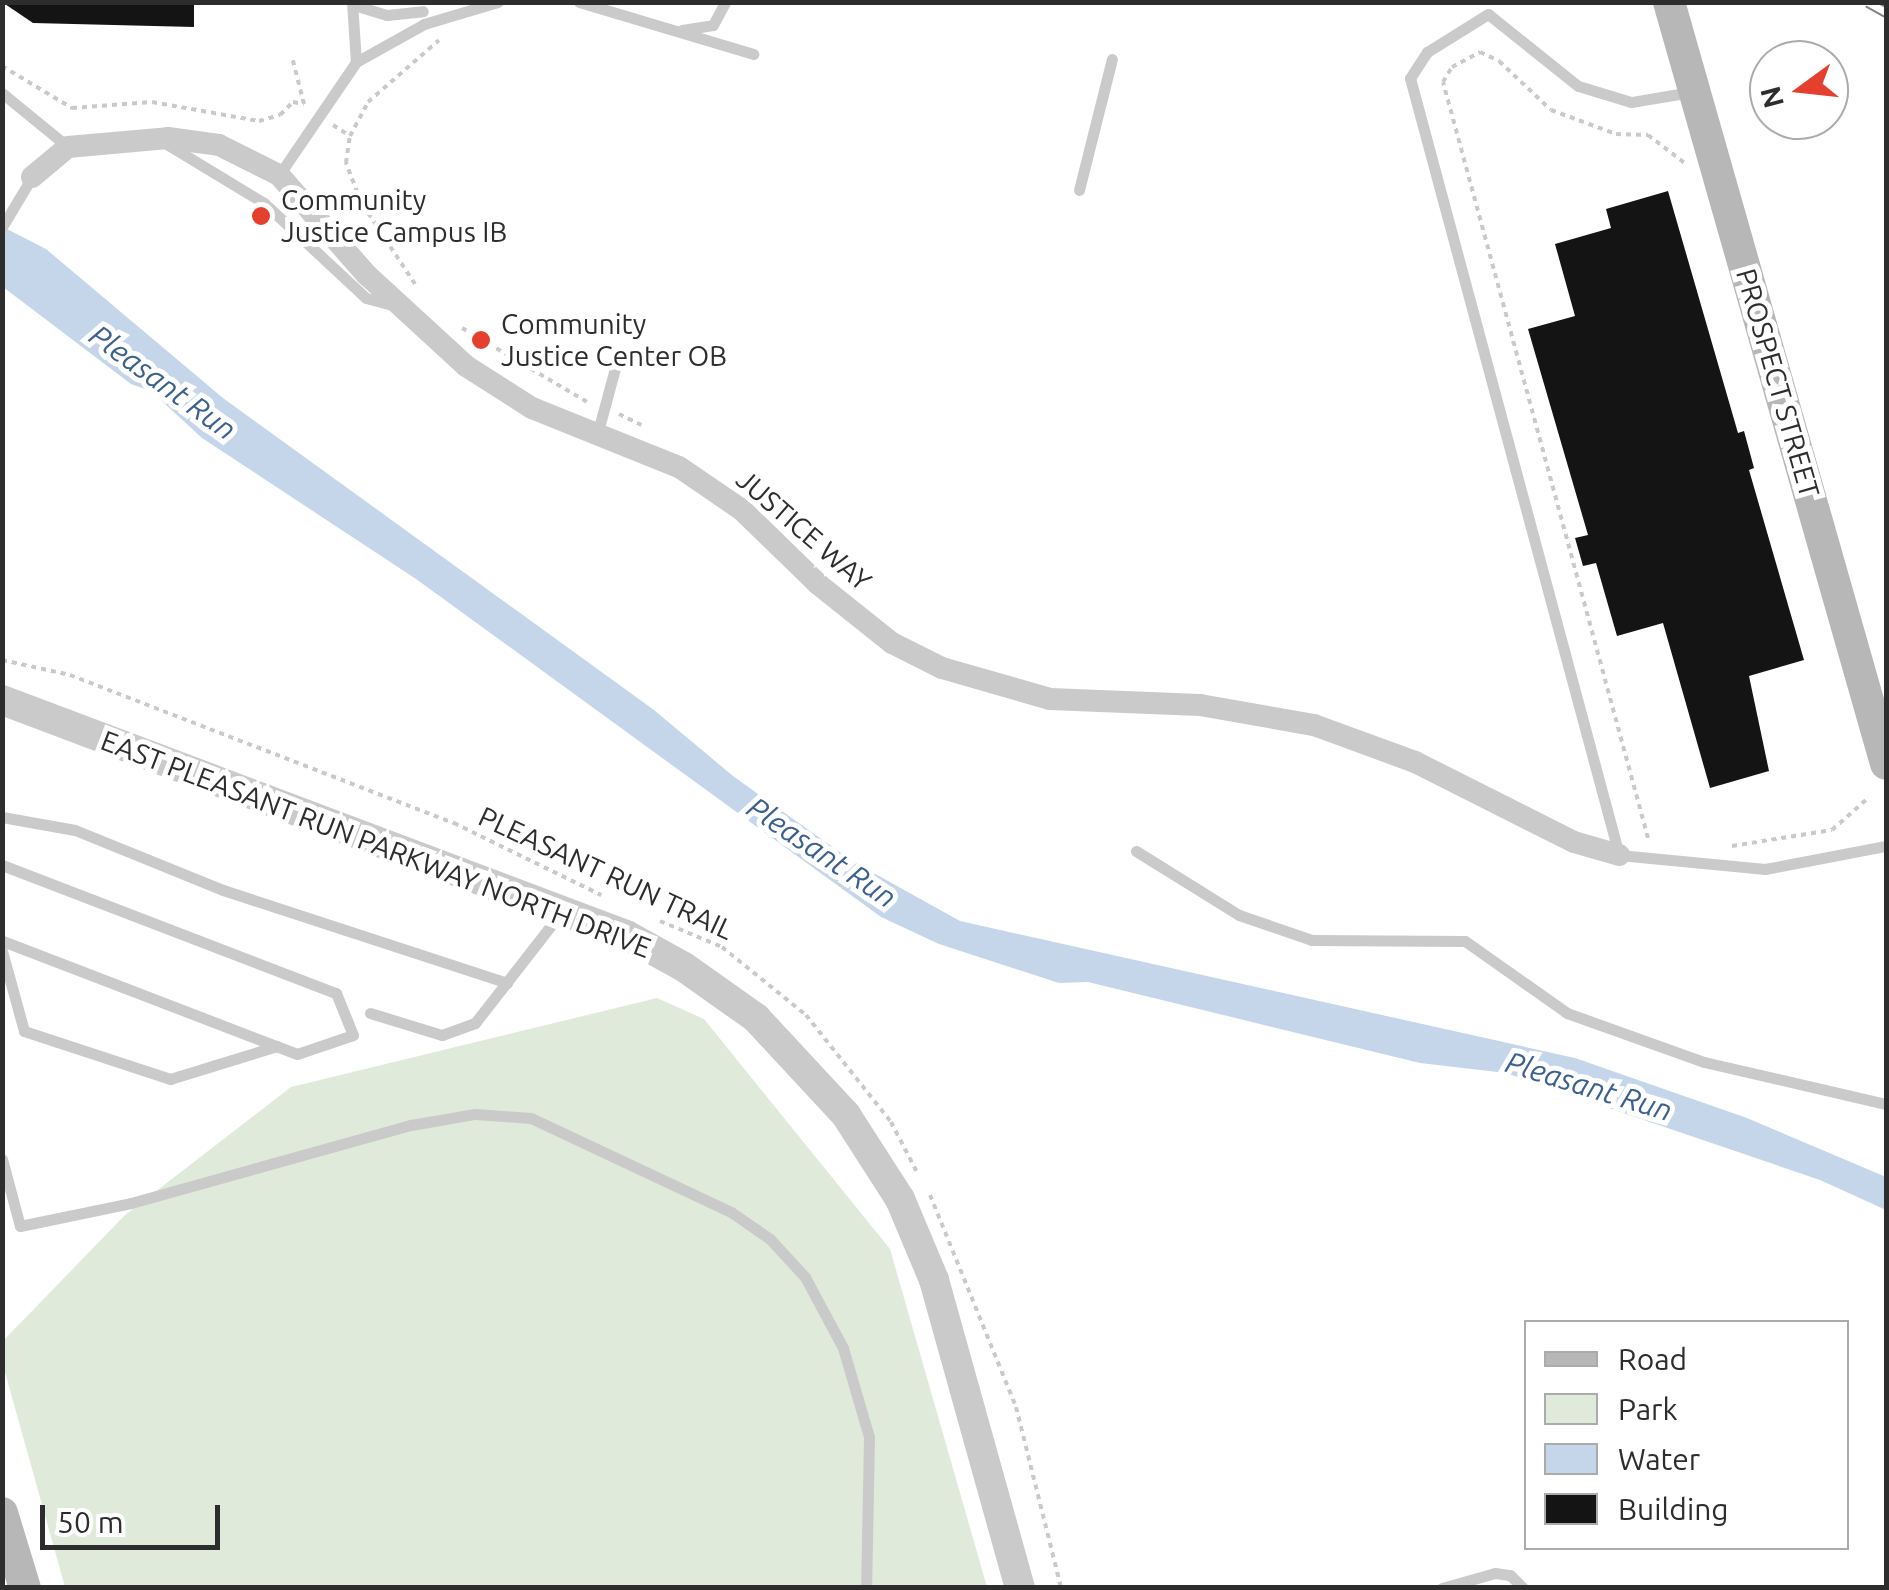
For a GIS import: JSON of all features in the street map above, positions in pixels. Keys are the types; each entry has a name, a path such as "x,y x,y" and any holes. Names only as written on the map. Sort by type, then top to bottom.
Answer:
{"main road":[{"name":"PROSPECT STREET","path":"1669,2 1886,764"},
{"path":"2,1513 15,1568"}],"street":[{"name":"JUSTICE WAY","path":"68,147 157,138 218,145 279,175 403,308 466,366 532,408 678,467 726,499 892,643 942,668 1050,699 1200,705 1314,726 1415,762 1574,842 1619,855"},
{"path":"32,177 68,147"},
{"name":"EAST PLEASANT RUN PARKWAY NORTH DRIVE","path":"2,700 626,935 730,998 803,1064 866,1142 926,1260 1020,1588"}],"lane":[{"path":"396,36 498,2"},
{"path":"579,2 753,54"},
{"path":"668,30 713,25 725,2"},
{"path":"1479,2 1488,14 1578,86 1631,102 1694,91"},
{"path":"356,62 353,4 386,15 428,7"},
{"path":"279,175 356,62 396,36 428,7"},
{"path":"1488,14 1427,52 1410,78 1619,855 1765,869 1886,846"},
{"path":"1079,190 1112,59"},
{"path":"2,93 68,147"},
{"path":"157,138 264,203 366,298 403,308"},
{"path":"2,227 32,177"},
{"path":"597,436 618,358"},
{"path":"2,817 75,830 223,890 507,983"},
{"path":"1136,851 1240,914 1312,940 1465,941 1567,1012 1704,1062 1886,1104"},
{"path":"2,864 336,993 353,1035 297,1054 2,941"},
{"path":"370,1013 442,1035 476,1023 563,911"},
{"path":"2,950 24,1031 170,1079 277,1046"},
{"path":"2,1159 20,1226 131,1203 410,1126 476,1114 531,1118 732,1212 770,1239 805,1276 843,1348 869,1437 866,1588"},
{"path":"1442,1588 1495,1573 1510,1575 1522,1588"}],"path":[{"path":"422,292 361,202 346,163 350,136 368,102 392,76 443,38"},
{"path":"1648,838 1443,82 1452,67 1480,52 1499,61 1551,110 1616,134 1648,134 1687,165"},
{"path":"2,66 72,108 152,102 259,121 280,115 293,102 304,104 292,57"},
{"path":"334,126 350,136"},
{"path":"454,322 588,402"},
{"path":"628,416 654,432"},
{"name":"PLEASANT RUN TRAIL","path":"2,660 70,674 454,824 616,901"},
{"path":"1730,847 1832,830 1868,798"},
{"path":"1636,837 1665,840"},
{"name":"PLEASANT RUN TRAIL","path":"652,917 722,947 777,987 833,1044 891,1122 952,1242 1016,1407 1061,1588"}],"green space":[{"path":"657,998 704,1019 890,1249 987,1587 65,1587 3,1365 2,1342 124,1216 291,1087"}],"water":[{"name":"Pleasant Run","path":"3,227 46,249 223,398 654,710 733,776 852,861 960,921 1575,1058 1747,1118 1886,1177 1886,1210 1820,1180 1506,1073 1420,1063 1088,982 1059,983 939,944 881,917 416,579 202,438 151,391 131,384 3,287"}],"building":[{"path":"2,2 194,2 194,27 33,23"},
{"path":"1668,191 1738,433 1744,431 1754,468 1749,470 1804,660 1749,676 1769,771 1710,788 1663,623 1617,636 1596,563 1583,566 1575,538 1588,535 1528,329 1575,316 1555,244 1611,228 1606,209"}],"railway":[{"path":"1868,2 1886,12"}],"place":[{"name":"Community Justice Campus IB","path":"261,216"},
{"name":"Community Justice Center OB","path":"481,340"}]}
